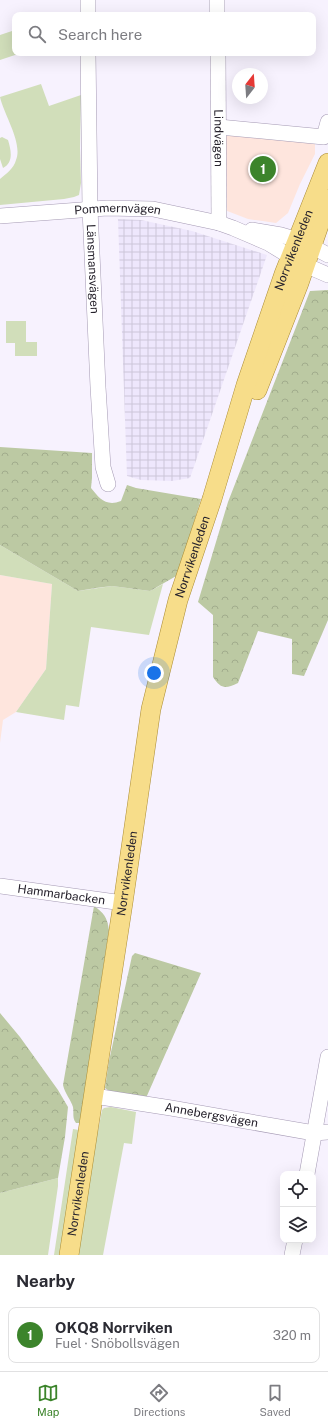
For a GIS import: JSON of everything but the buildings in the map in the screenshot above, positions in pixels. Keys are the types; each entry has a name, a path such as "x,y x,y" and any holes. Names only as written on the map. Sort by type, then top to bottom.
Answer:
{"main road":[{"name":"Norrvikenleden","path":"69,1255 151,709 178,600 212,499 246,385 298,261 328,163"},
{"name":"Norrvikenleden","path":"304,243 328,199"}],"street":[{"path":"88,0 88,12"},
{"path":"217,0 217,12"},
{"name":"Länsmansvägen","path":"88,56 90,209 98,387 103,467 108,484"},
{"name":"Lindvägen","path":"218,56 219,223"},
{"path":"219,127 324,137 328,122"},
{"name":"Pommernvägen","path":"0,216 107,208 153,209 219,223 234,228 268,243 298,261 328,275"},
{"name":"Pommernvägen","path":"234,228 281,235 304,243 328,255"},
{"name":"Hammarbacken","path":"0,886 123,903"},
{"path":"308,1171 321,1133 328,1057"},
{"name":"Annebergsvägen","path":"94,1096 321,1133"},
{"path":"292,1255 294,1243"}],"shaded area":[{"path":"235,134 315,143 315,154 288,213 276,223 248,219 222,209 222,137"},
{"path":"118,219 141,220 192,231 267,255 190,478 172,481 141,480 127,476"},
{"path":"0,575 52,584 46,669 16,712 3,720 0,743"}],"green space":[{"path":"12,31 12,56 0,60 0,35"},
{"path":"41,84 49,106 81,95 81,183 79,195 64,199 0,205 0,179 14,166 17,146 0,97"},
{"path":"2,137 8,140 11,152 9,162 3,168 0,159 0,138"},
{"path":"328,290 328,620 304,676 292,674 292,639 258,631 238,683 224,687 218,684 213,677 213,615 198,602 228,502 310,291"},
{"path":"6,321 26,321 26,342 37,342 37,356 15,356 15,343 6,343"},
{"path":"0,447 92,453 91,488 100,498 107,502 116,503 121,501 127,485 136,488 201,499 178,575 150,591 112,586 78,591 0,545"},
{"path":"0,545 78,591 112,586 150,591 163,584 149,635 91,627 79,707 66,705 64,720 16,712 46,669 52,584 0,575"},
{"path":"94,906 104,916 109,930 80,1123 76,1123 73,1107 63,1085"},
{"path":"135,953 201,973 146,1098 109,1091 105,1088 109,1061 132,956"},
{"path":"0,1013 20,1037 58,1090 68,1107 65,1137 58,1178 0,1193"},
{"path":"111,1107 136,1112 132,1144 124,1143 103,1255 77,1255 95,1134 98,1131 102,1110 104,1108"},
{"path":"73,1129 79,1130 61,1255 54,1255"},
{"path":"58,1178 48,1255 0,1255 0,1193"}],"place":[{"name":"OKQ8 Norrviken","path":"263,169"}]}
